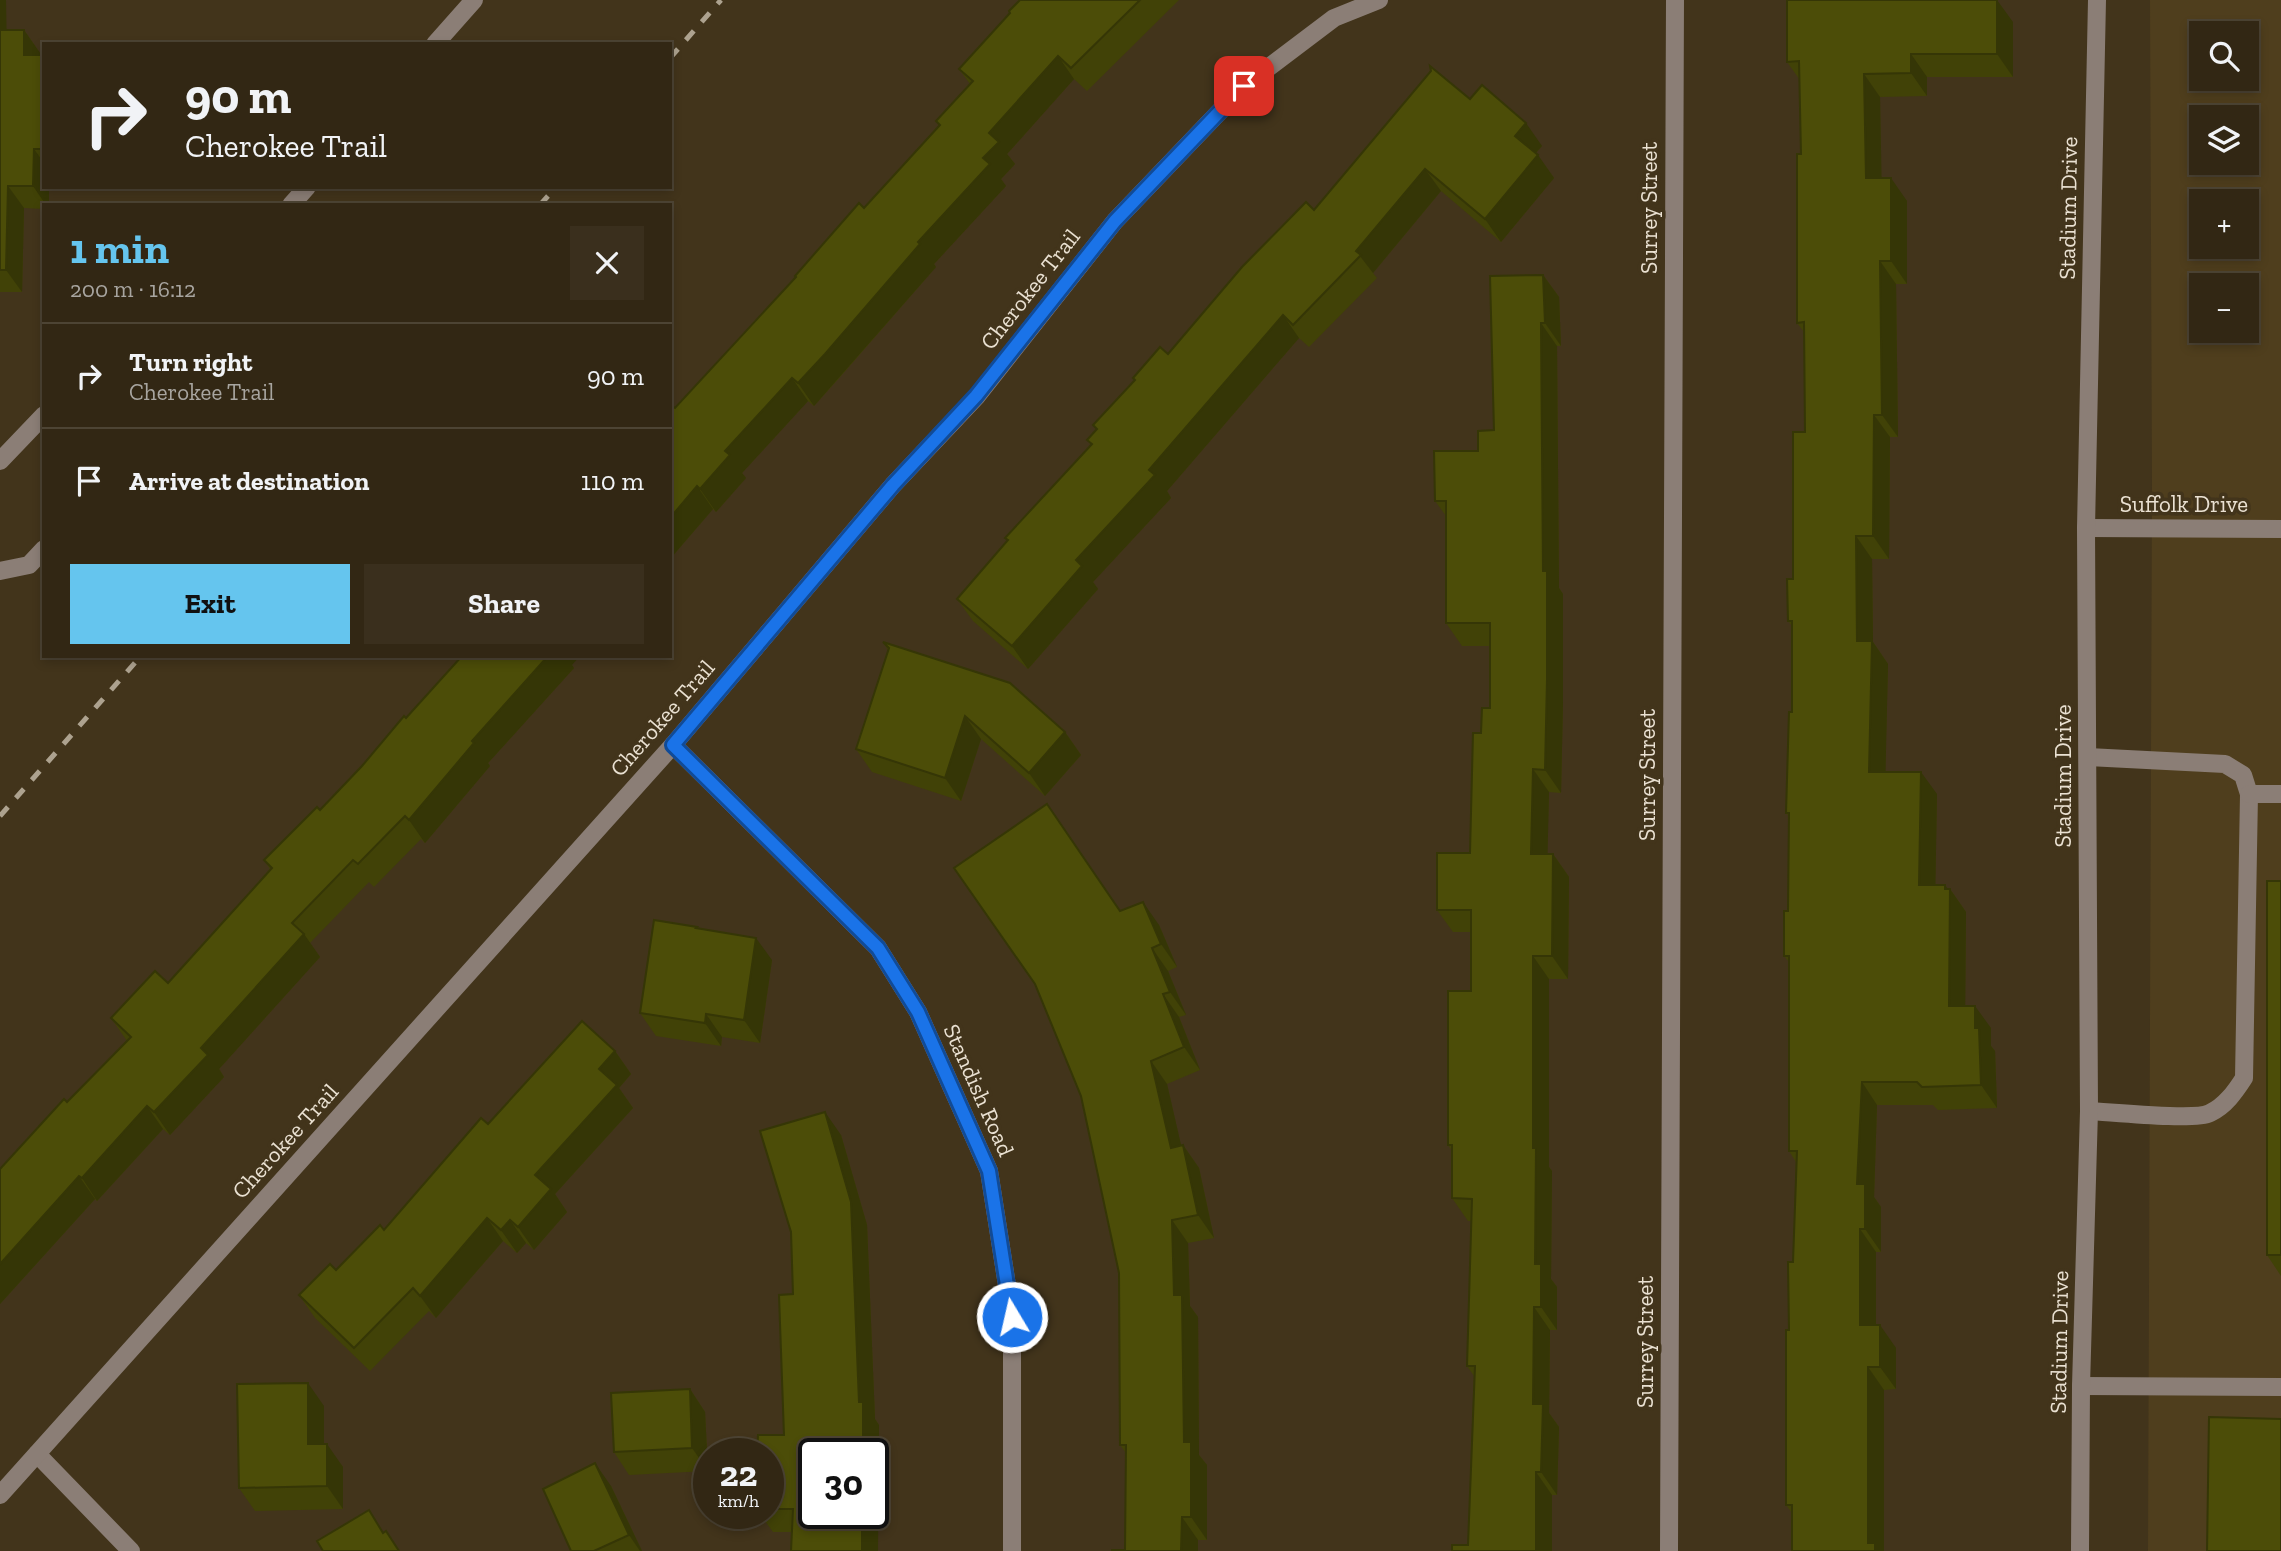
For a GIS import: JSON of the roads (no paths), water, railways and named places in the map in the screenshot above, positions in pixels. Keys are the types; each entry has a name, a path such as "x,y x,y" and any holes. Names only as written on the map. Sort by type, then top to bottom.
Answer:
{"street":[{"path":"437,42 474,0"},
{"name":"Cherokee Trail","path":"0,1495 673,745 893,485 976,396 1124,212 1244,86 1334,18 1379,0"},
{"name":"Surrey Street","path":"1669,1551 1675,0"},
{"name":"Stadium Drive","path":"2080,1551 2081,1386 2089,1111 2086,528 2097,0"},
{"path":"293,203 305,189"},
{"path":"0,461 42,417"},
{"name":"Suffolk Drive","path":"2086,528 2281,529"},
{"path":"0,572 29,565 42,551"},
{"name":"Standish Road","path":"673,745 878,948 918,1012 989,1171 1012,1317 1012,1551"},
{"path":"2088,757 2225,764 2243,775 2249,794 2244,1078 2232,1097 2208,1115 2089,1111"},
{"path":"2249,794 2281,794"},
{"path":"2081,1386 2281,1387"},
{"path":"37,1454 131,1551"}],"railway":[{"path":"672,56 721,0"},
{"path":"542,203 554,189"},
{"path":"0,816 139,658"}]}
